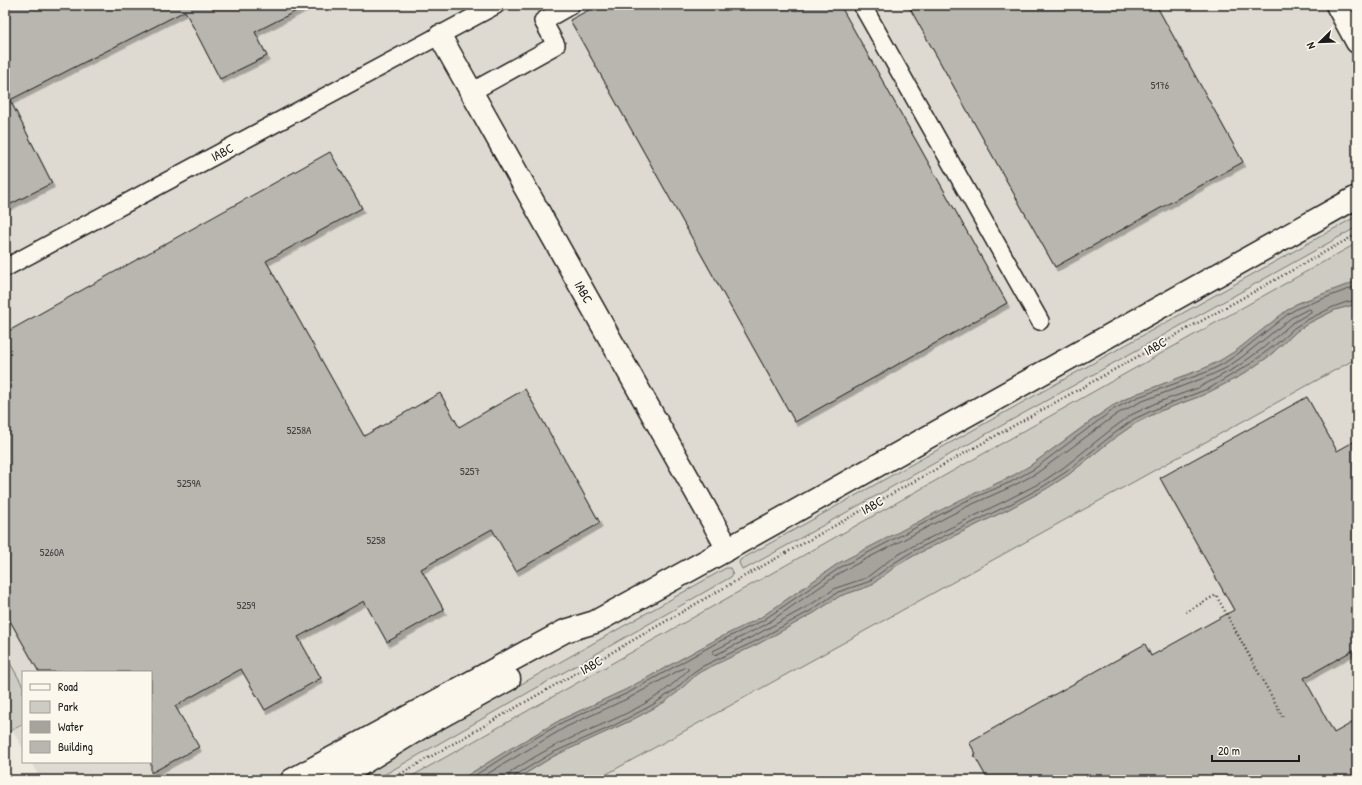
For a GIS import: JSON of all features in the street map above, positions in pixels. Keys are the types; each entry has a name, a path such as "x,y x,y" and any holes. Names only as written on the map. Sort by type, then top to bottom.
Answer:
{"street":[{"path":"1336,5 1357,42"},
{"name":"IABC","path":"440,36 728,549"},
{"path":"292,780 565,631 595,622 1357,197"},
{"path":"335,780 420,728 574,642 595,622"}],"lane":[{"name":"IABC","path":"5,268 496,5"},
{"path":"471,92 556,45 542,21 571,5"},
{"path":"862,5 1040,321"}],"path":[{"name":"IABC","path":"390,780 748,574 1357,234"},
{"path":"1186,612 1216,595 1284,719"}],"shaded area":[{"path":"5,5 1357,5 1357,780 41,780 32,763 152,763 152,671 22,671 22,747 5,717"}],"green space":[{"path":"1357,216 1357,227 745,569 742,569 739,563 740,560"},
{"path":"1357,243 1357,281 1296,304 1237,350 1221,360 1205,368 1123,400 1103,412 1020,472 839,563 760,618 717,639 627,689 562,719 460,780 405,780"},
{"path":"1357,304 1357,358 596,780 515,780 554,756 630,721 656,707 679,691 693,677 703,670 758,644 814,613 840,596 870,586 896,566 917,554 1009,509 1046,489 1068,475 1113,439 1136,423 1160,411 1201,396 1242,375 1268,357 1297,331 1309,323 1335,310"},
{"path":"726,568 730,568 733,574 731,577 375,780 352,780"},
{"path":"5,654 22,684 22,725 7,733 5,730"}],"water":[{"path":"1357,281 1357,304 1335,310 1309,323 1297,331 1268,357 1242,375 1201,396 1160,411 1136,423 1113,439 1068,475 1046,489 1009,509 917,554 896,566 870,586 840,596 814,613 758,644 698,673 665,702 630,721 554,756 515,780 460,780 562,719 627,689 717,639 760,618 839,563 962,499 1009,478 1031,465 1112,406 1136,394 1205,368 1221,360 1237,350 1296,304"}],"building":[{"path":"5,5 308,5 255,32 267,56 220,79 185,11 10,100 52,183 5,207"},
{"path":"598,5 840,5 1007,303 795,422 570,20"},
{"path":"908,5 1156,5 1243,162 1055,267"},
{"path":"330,152 362,208 266,261 364,436 440,393 459,427 525,389 600,523 516,571 492,529 421,569 444,610 387,642 364,601 298,637 321,678 265,710 241,669 175,706 199,747 151,773 152,671 38,671 5,612 5,333"},
{"path":"1307,397 1337,451 1357,440 1357,648 1304,678 1334,733 1357,720 1357,780 988,780 974,755 976,754 969,742 1145,644 1151,656 1234,610 1160,478"}]}
